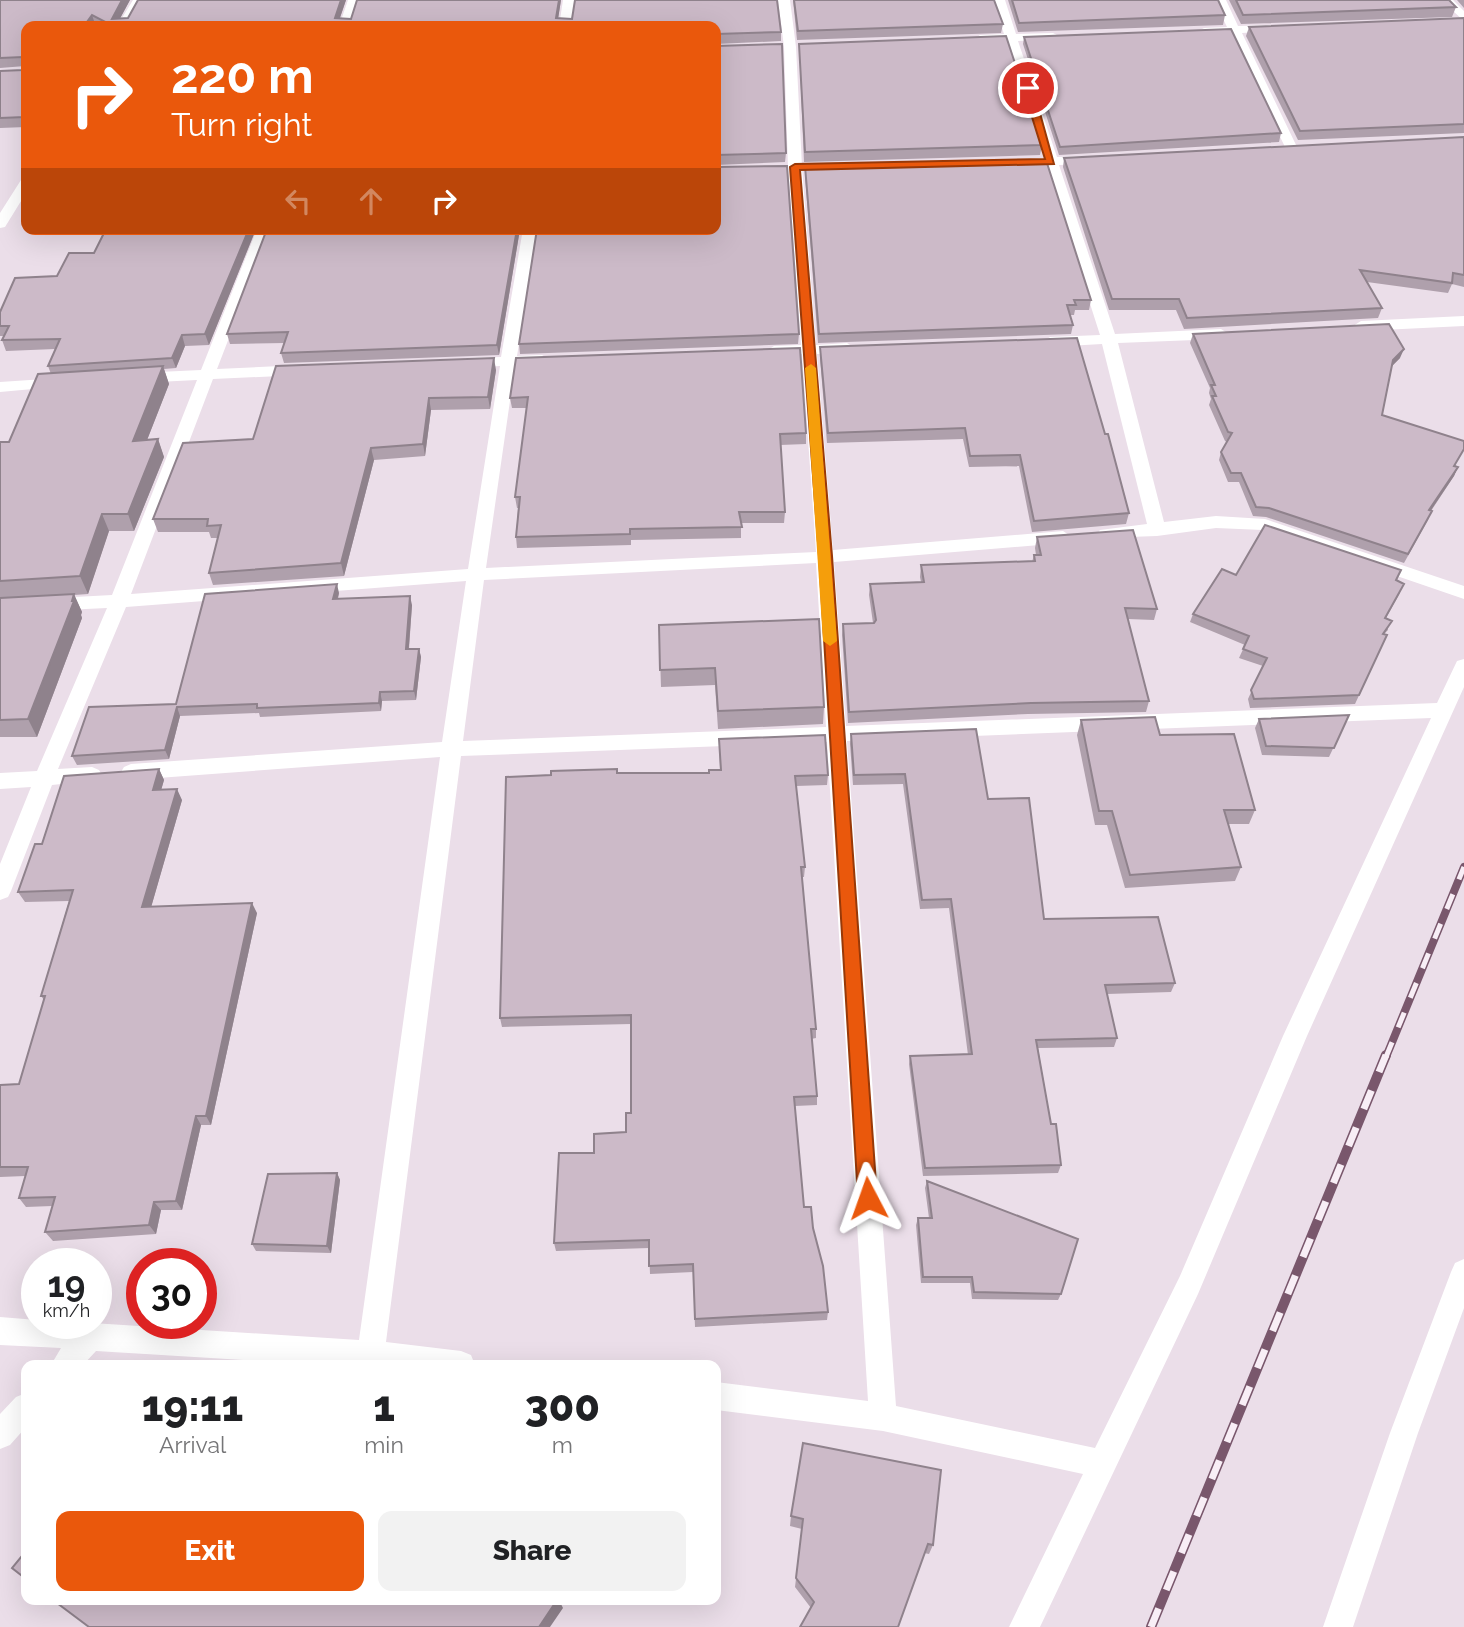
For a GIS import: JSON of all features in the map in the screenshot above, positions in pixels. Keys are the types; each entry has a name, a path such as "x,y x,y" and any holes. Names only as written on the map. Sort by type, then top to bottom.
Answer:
{"street":[{"path":"126,21 139,0"},
{"path":"347,21 354,0"},
{"path":"566,21 569,0"},
{"path":"785,0 791,47 795,167 825,556 883,1417"},
{"path":"999,0 1109,340 1157,530"},
{"path":"1220,0 1291,147"},
{"path":"1447,0 1464,20 1451,23"},
{"path":"1194,31 1289,28"},
{"path":"971,40 1068,36"},
{"path":"1010,163 1104,159"},
{"path":"0,199 21,198"},
{"path":"0,224 21,199"},
{"path":"0,891 44,779 89,678 262,235"},
{"path":"371,1354 452,749 507,362 529,235"},
{"path":"1341,327 1464,321"},
{"path":"1027,342 1232,333"},
{"path":"754,352 864,348"},
{"path":"453,364 562,359"},
{"path":"118,379 318,369"},
{"path":"0,387 79,382"},
{"path":"0,607 118,601 477,573 825,556 1157,530 1216,522 1265,525 1464,593"},
{"path":"1024,1627 1189,1285 1295,1036 1464,666"},
{"path":"0,781 452,749 1443,710"},
{"path":"1338,1627 1404,1433 1464,1272"},
{"path":"0,1331 21,1332"},
{"path":"112,1337 371,1354 420,1360"},
{"path":"69,1360 88,1339"},
{"path":"721,1397 883,1417 1102,1464"},
{"path":"0,1435 21,1412"}],"building":[{"path":"0,0 122,0 112,19 128,18 138,0 341,0 335,18 351,19 357,0 559,0 556,18 572,19 575,0 777,0 781,32 721,34 721,21 103,21 92,15 88,21 21,21 21,57 0,58"},
{"path":"794,0 994,0 1003,24 798,31"},
{"path":"1012,0 1218,0 1225,15 1019,23"},
{"path":"1236,0 1449,0 1456,7 1243,15"},
{"path":"1464,18 1464,124 1300,131 1249,27"},
{"path":"1231,29 1281,133 1060,147 1024,37"},
{"path":"1006,36 1042,145 805,152 799,44"},
{"path":"782,44 786,153 721,155 721,46"},
{"path":"21,70 21,117 0,118 0,71"},
{"path":"1464,137 1464,275 1453,273 1452,283 1360,270 1382,308 1187,318 1179,299 1112,299 1064,158"},
{"path":"1046,160 1091,300 1074,300 1076,305 1067,305 1073,325 819,334 805,166"},
{"path":"787,166 799,334 519,344 536,235 721,235 721,167"},
{"path":"103,235 246,235 205,334 182,335 172,358 48,366 60,339 2,340 9,326 0,326 0,312 15,278 57,276 69,253 94,253"},
{"path":"265,235 516,235 497,345 281,353 288,332 227,334"},
{"path":"1389,324 1404,349 1393,360 1382,415 1464,441 1464,449 1454,466 1458,467 1429,510 1432,511 1408,554 1269,508 1256,507 1241,473 1231,473 1221,452 1232,433 1228,432 1212,396 1216,396 1211,385 1215,385 1193,334"},
{"path":"1077,338 1105,434 1108,434 1129,513 1034,521 1020,455 970,456 965,428 828,433 820,347"},
{"path":"800,348 806,433 780,434 785,512 739,512 742,527 630,529 630,534 516,537 520,497 515,497 528,397 510,398 516,358"},
{"path":"494,358 488,397 429,398 423,444 371,448 341,563 209,573 221,525 207,526 208,519 153,519 183,443 253,439 276,366"},
{"path":"163,366 133,441 158,439 128,514 102,514 80,576 0,581 0,442 9,442 38,374"},
{"path":"1265,525 1401,570 1396,580 1404,584 1385,618 1392,621 1383,634 1387,635 1359,695 1254,699 1251,690 1267,658 1243,649 1249,636 1193,614 1222,569 1236,575"},
{"path":"1133,530 1157,609 1125,608 1149,701 1031,703 849,712 843,624 874,623 876,620 870,584 924,582 921,565 1035,561 1034,555 1041,555 1037,537"},
{"path":"337,584 333,599 410,596 406,649 419,649 414,691 380,692 379,703 257,708 257,704 177,707 165,750 72,756 89,707 176,704 205,594"},
{"path":"74,594 74,601 28,719 0,720 0,598"},
{"path":"819,619 824,707 718,711 715,668 660,670 659,625"},
{"path":"1349,715 1334,748 1266,746 1259,719"},
{"path":"1155,717 1160,735 1234,734 1255,810 1224,810 1241,867 1130,875 1112,811 1099,811 1081,720"},
{"path":"976,729 988,799 1029,798 1044,919 1158,917 1175,983 1105,985 1117,1038 1036,1040 1051,1124 1056,1124 1061,1165 925,1168 910,1056 972,1054 951,899 922,900 905,774 854,775 851,734"},
{"path":"825,735 828,775 795,776 805,867 801,867 816,1029 811,1029 817,1096 794,1097 804,1207 811,1207 813,1228 823,1266 828,1312 695,1319 693,1264 649,1266 649,1240 554,1243 559,1153 594,1153 594,1134 626,1132 626,1113 631,1113 631,1015 500,1018 506,777 551,775 551,771 617,769 617,773 709,773 709,770 721,770 719,739"},
{"path":"159,769 153,790 177,789 142,907 252,903 206,1116 196,1116 176,1201 154,1202 149,1225 45,1232 55,1197 19,1198 28,1167 0,1167 0,1085 19,1084 45,996 41,996 73,890 18,892 35,844 42,844 64,776"},
{"path":"337,1173 327,1246 252,1244 268,1174"},
{"path":"927,1181 1078,1239 1061,1294 974,1292 972,1277 923,1277 918,1218 932,1218"},
{"path":"803,1443 941,1470 933,1545 928,1544 898,1627 800,1627 814,1602 796,1578 803,1519 791,1516"},
{"path":"21,1557 21,1575 12,1568"},
{"path":"60,1605 554,1605 539,1627 89,1627"}],"railway":[{"path":"1386,1057 1464,867"},
{"path":"1151,1627 1386,1055"}],"slow traffic":[{"path":"811,368 830,641"}],"route":[{"path":"868,1198 825,556 795,167 1051,162 1028,88"}]}
